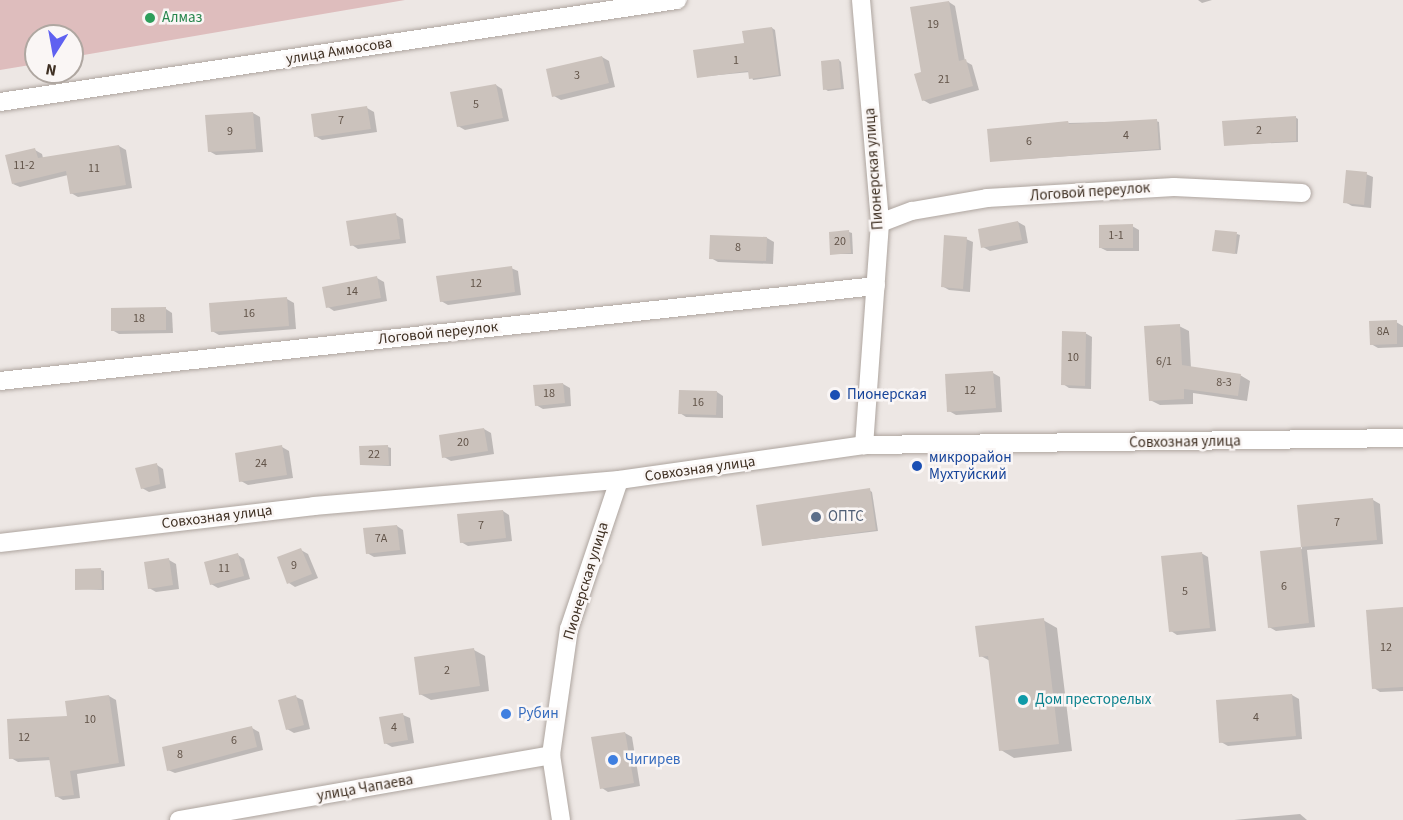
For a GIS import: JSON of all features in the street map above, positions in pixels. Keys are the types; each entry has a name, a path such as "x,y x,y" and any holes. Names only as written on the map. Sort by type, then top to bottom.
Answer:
{"street":[{"name":"улица Аммосова","path":"0,102 677,0"},
{"name":"Пионерская улица","path":"861,0 880,222 864,445"},
{"name":"Логовой переулок","path":"880,222 912,211 987,198 1174,186 1302,193"},
{"name":"Логовой переулок","path":"0,381 876,286"},
{"name":"Совхозная улица","path":"0,543 314,506 619,480 864,445 1403,438"},
{"name":"Пионерская улица","path":"561,820 551,755 569,629 619,480"},
{"name":"улица Чапаева","path":"179,820 551,755"}],"shaded area":[{"name":"Алмаз","path":"0,0 405,0 84,55 84,24 24,24 24,66 0,70"}],"building":[{"path":"949,1 959,61 966,59 973,86 922,101 914,74 921,72 910,7"},
{"path":"772,27 779,75 749,79 748,71 697,78 693,50 744,43 742,31"},
{"path":"602,56 609,83 552,97 546,69"},
{"path":"839,59 841,88 823,90 821,61"},
{"path":"496,84 503,118 457,127 450,92"},
{"path":"367,106 371,129 314,137 311,114"},
{"path":"253,112 256,149 208,152 205,115"},
{"path":"1296,116 1296,141 1224,146 1222,121"},
{"path":"1157,119 1159,149 990,162 987,129 1068,121 1069,124"},
{"path":"119,145 126,185 70,194 66,171 12,184 5,155 35,148 38,158"},
{"path":"1346,170 1367,172 1364,205 1343,203"},
{"path":"396,213 400,239 350,246 346,221"},
{"path":"1018,221 1022,240 981,248 978,229"},
{"path":"1133,224 1133,248 1099,248 1099,225"},
{"path":"849,230 851,253 830,255 829,232"},
{"path":"1215,230 1237,232 1235,254 1212,251"},
{"path":"710,235 767,237 766,261 709,259"},
{"path":"944,235 967,237 963,289 941,287"},
{"path":"512,266 515,292 440,302 436,276"},
{"path":"377,276 381,298 326,308 322,287"},
{"path":"287,297 289,326 211,332 209,303"},
{"path":"166,307 166,330 111,331 111,308"},
{"path":"1397,320 1397,344 1370,345 1369,321"},
{"path":"1180,324 1182,365 1241,374 1238,396 1184,389 1184,399 1149,401 1144,326"},
{"path":"1062,331 1086,332 1085,386 1061,385"},
{"path":"993,371 996,408 947,412 945,374"},
{"path":"563,383 565,403 535,406 533,385"},
{"path":"679,390 717,391 716,415 678,414"},
{"path":"484,428 488,451 442,458 439,435"},
{"path":"282,445 287,475 239,482 235,453"},
{"path":"388,445 389,465 360,465 359,446"},
{"path":"157,463 160,484 141,489 135,468"},
{"name":"ОПТС","path":"870,488 876,530 762,546 756,505"},
{"path":"1373,498 1377,540 1301,547 1297,505"},
{"path":"503,510 506,538 460,543 457,514"},
{"path":"397,525 400,550 366,554 363,528"},
{"path":"1301,547 1309,623 1268,628 1260,551"},
{"path":"301,548 312,574 287,584 277,557"},
{"path":"1202,552 1210,628 1169,632 1161,556"},
{"path":"238,553 244,576 210,585 204,562"},
{"path":"169,558 173,585 148,589 144,562"},
{"path":"101,568 102,589 75,590 75,569"},
{"path":"1403,607 1403,687 1372,689 1366,610"},
{"name":"Дом престорелых","path":"1044,618 1059,744 999,751 988,656 979,657 975,626"},
{"path":"474,648 480,686 419,695 414,657"},
{"path":"1292,694 1296,736 1219,743 1216,700"},
{"path":"109,695 119,763 70,771 74,795 55,797 49,757 9,759 7,719 67,716 65,701"},
{"path":"296,695 304,725 286,730 278,700"},
{"path":"403,713 408,740 384,744 379,717"},
{"path":"252,726 257,747 167,771 162,747"},
{"name":"Чигирев","path":"625,732 634,783 600,789 591,737"}],"place":[{"name":"Алмаз","path":"150,18"},
{"name":"Пионерская","path":"835,395"},
{"name":"микрорайон Мухтуйский","path":"917,466"},
{"name":"ОПТС","path":"816,517"},
{"name":"Дом престорелых","path":"1023,700"},
{"name":"Рубин","path":"506,714"},
{"name":"Чигирев","path":"613,760"}]}
